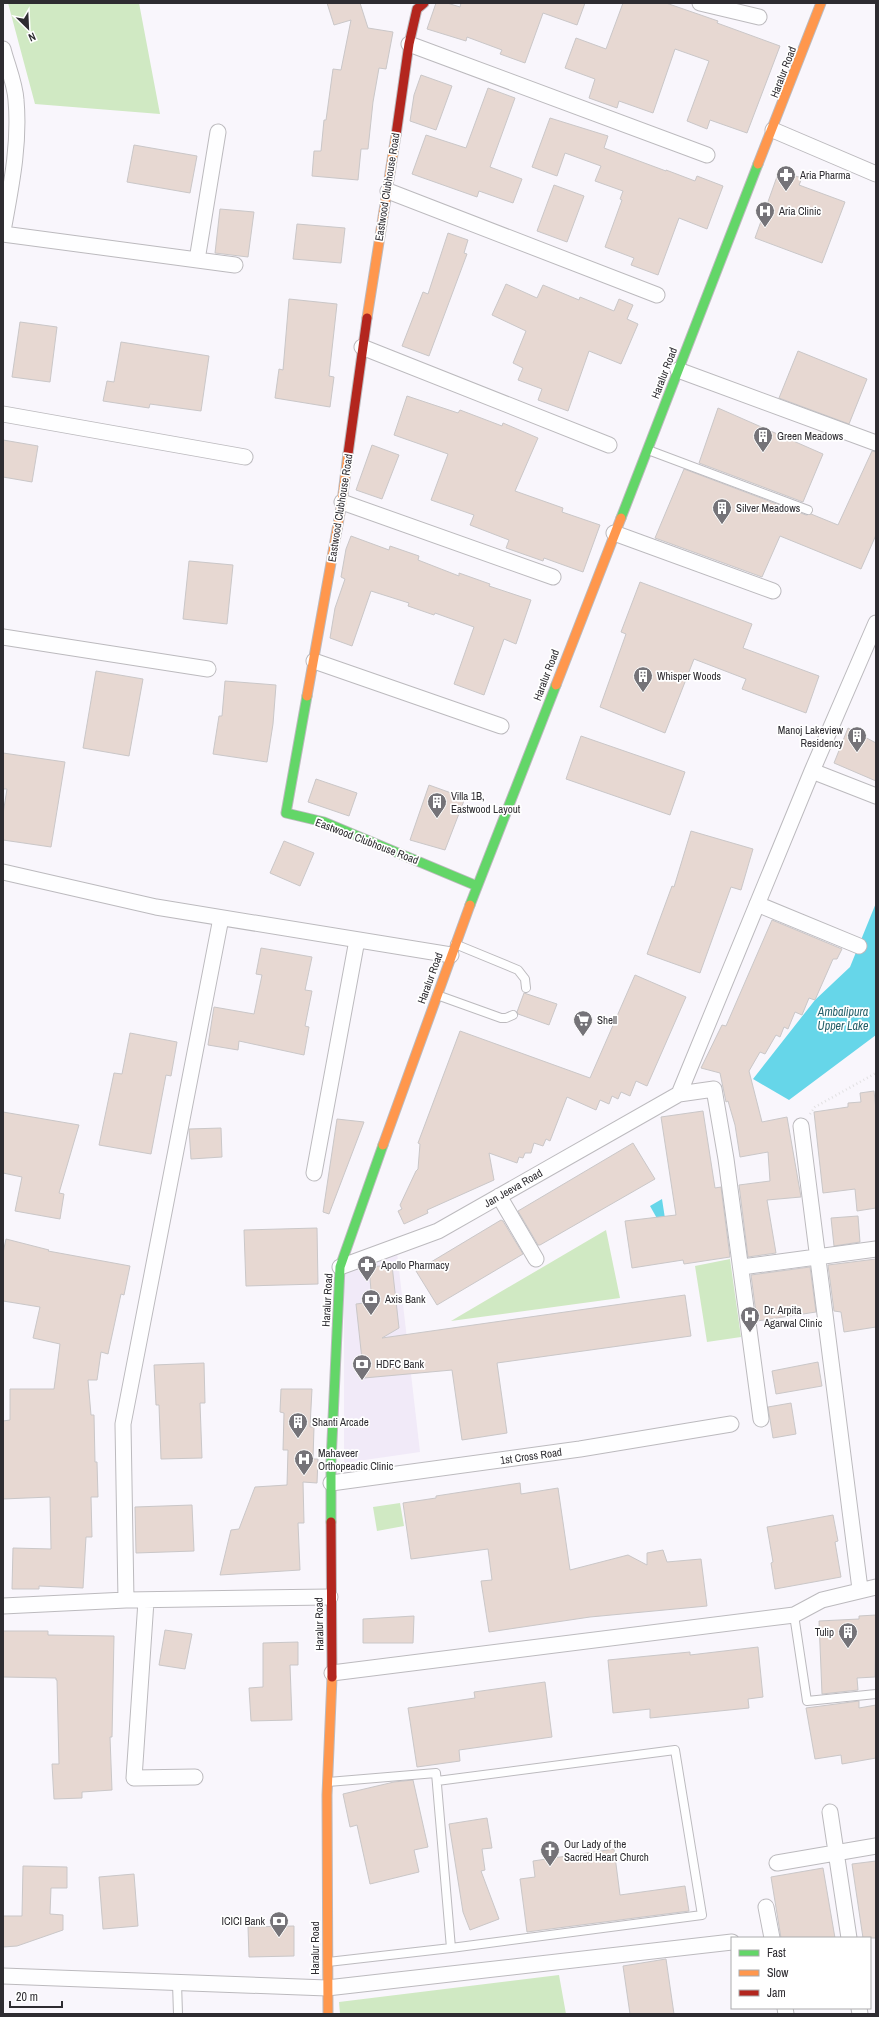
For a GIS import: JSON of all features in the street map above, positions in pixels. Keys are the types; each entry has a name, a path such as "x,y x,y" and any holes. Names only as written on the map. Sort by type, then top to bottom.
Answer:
{"street":[{"name":"Eastwood Clubhouse Road","path":"424,3 417,9 409,44 388,191 362,347 342,502 286,813 324,822 477,886"},
{"path":"700,3 759,17"},
{"name":"Haralur Road","path":"328,2014 328,1782 332,1673 330,1597 331,1483 340,1267 453,949 614,533 773,130 821,3"},
{"path":"409,44 707,155"},
{"path":"4,54 16,98 17,133 14,168 3,232 235,265"},
{"path":"773,130 876,174"},
{"path":"197,260 218,132"},
{"path":"388,191 657,294"},
{"path":"362,347 610,445"},
{"path":"678,370 876,443"},
{"path":"3,414 244,457"},
{"path":"342,502 553,578"},
{"path":"614,533 773,591"},
{"path":"679,1094 812,771 876,622"},
{"path":"3,637 208,669"},
{"path":"314,661 501,726"},
{"path":"812,771 876,796"},
{"path":"3,872 156,907 357,940 453,949"},
{"path":"757,904 859,946"},
{"path":"126,1600 123,1424 221,918"},
{"path":"314,1173 357,940"},
{"path":"679,1094 714,1089 742,1267 761,1419"},
{"name":"Jan Jeeva Road","path":"340,1267 438,1231 679,1094"},
{"path":"801,1126 816,1257 860,1589"},
{"path":"499,1196 536,1259"},
{"path":"742,1267 876,1249"},
{"name":"1st Cross Road","path":"331,1483 580,1449 731,1424"},
{"path":"332,1673 794,1615 822,1600 860,1589 876,1587"},
{"path":"3,1606 126,1600 146,1601 330,1597"},
{"path":"146,1601 134,1778 195,1777"},
{"path":"830,1812 849,1937"},
{"path":"777,1863 876,1846"},
{"path":"766,1906 772,1937"},
{"path":"3,1976 328,1988 731,1942"}],"lane":[{"path":"647,450 808,510"},
{"path":"453,949 518,970 525,979 526,988"},
{"path":"436,995 500,1018 506,1018 513,1015"},
{"path":"794,1615 807,1701 876,1694"},
{"path":"327,1962 451,1948 702,1914 675,1750 437,1781"},
{"path":"328,1782 436,1772 451,1948"},
{"path":"177,1983 178,2014"}],"path":[{"path":"801,1126 815,1107 876,1073"}],"shaded area":[{"path":"397,1252 420,1452 344,1463 344,1270"}],"green space":[{"path":"8,3 139,3 160,114 35,104"},
{"path":"606,1230 620,1298 451,1321"},
{"path":"730,1259 741,1337 707,1342 695,1266"},
{"path":"400,1503 404,1526 377,1531 373,1507"},
{"path":"559,1975 566,2014 340,2014 339,2002"}],"water":[{"name":"Ambalipura Upper Lake","path":"876,903 876,1035 789,1100 753,1079 815,1000 850,967"},
{"path":"662,1199 668,1238 650,1206"}],"building":[{"path":"327,3 360,3 368,28 393,32 386,69 379,68 373,102 368,149 361,149 358,180 312,176 314,151 321,151 324,120 326,120 333,69 341,70 351,20 334,25"},
{"path":"436,3 447,3 460,7 461,3 585,3 577,25 543,13 525,63 500,54 502,50 467,37 466,41 427,29"},
{"path":"623,3 666,3 718,21 717,23 780,46 747,133 710,120 707,129 687,121 709,61 675,49 653,113 619,101 617,108 589,98 595,79 565,68 576,38 606,49"},
{"path":"421,75 452,86 436,130 410,121 414,95"},
{"path":"488,88 515,98 490,167 522,179 513,203 479,191 477,197 412,174 426,135 466,148"},
{"path":"550,118 608,136 604,148 695,181 697,176 723,186 707,229 679,218 658,275 631,265 634,258 605,247 622,200 620,199 623,191 595,181 601,166 565,153 557,176 532,167"},
{"path":"134,145 197,156 190,193 127,182"},
{"path":"779,171 802,178 799,185 845,202 822,263 755,238"},
{"path":"554,185 584,196 567,242 537,231"},
{"path":"220,209 254,212 248,257 215,253"},
{"path":"297,224 345,228 341,263 293,259"},
{"path":"448,233 468,240 464,253 467,254 429,356 402,346 423,292 428,294"},
{"path":"506,284 537,298 543,285 579,300 580,297 614,311 619,299 633,305 627,319 638,324 621,364 589,351 568,411 538,400 542,389 518,380 523,368 513,363 526,331 492,315"},
{"path":"289,299 337,304 329,376 334,377 330,407 275,398 279,369 283,370"},
{"path":"20,322 57,327 50,382 12,377"},
{"path":"121,342 209,356 201,411 150,404 149,408 103,401 107,381 114,382"},
{"path":"798,351 867,379 849,424 779,398"},
{"path":"407,396 458,413 460,410 502,426 503,423 538,438 515,491 563,508 562,512 600,525 583,572 544,558 543,561 506,548 509,540 470,525 474,515 431,500 448,454 394,435"},
{"name":"Green Meadows","path":"718,408 823,454 803,502 699,463"},
{"path":"3,440 38,446 32,482 3,477"},
{"path":"372,445 399,455 382,499 356,490"},
{"name":"Silver Meadows","path":"872,451 876,452 876,535 861,569 780,536 762,577 655,538 684,469 806,515 811,514 838,525"},
{"path":"351,536 389,550 390,546 419,556 418,560 459,576 459,573 490,584 489,586 531,600 516,644 504,639 484,695 454,684 474,627 435,613 434,615 408,606 409,603 371,591 352,646 330,638 335,608 345,579 341,577 346,549"},
{"path":"189,561 233,565 227,624 183,619"},
{"path":"640,582 752,624 743,648 819,676 806,713 742,689 746,679 694,659 665,733 600,707 626,634 621,632"},
{"path":"96,671 143,679 129,756 83,748"},
{"path":"225,681 276,685 273,724 267,762 213,754 219,716 222,716"},
{"name":"Manoj Lakeview Residency","path":"848,728 876,743 876,781 834,763"},
{"path":"581,736 685,772 670,815 566,779"},
{"path":"3,753 65,762 51,847 3,840 3,814 7,789 3,789"},
{"path":"316,779 357,793 349,816 308,802"},
{"name":"Villa 1B, Eastwood Layout","path":"429,785 465,798 445,850 410,840"},
{"path":"691,831 753,849 741,890 731,887 700,973 647,954 672,886 674,887"},
{"path":"284,841 314,853 300,886 270,873"},
{"path":"772,920 842,949 837,959 833,959 815,1000 809,998 802,1015 795,1012 788,1029 784,1027 780,1037 776,1035 765,1054 760,1052 749,1071 762,1122 787,1117 801,1197 767,1200 776,1253 748,1257 739,1185 770,1181 768,1152 740,1157 735,1125 728,1101 726,1102 720,1073 701,1068 722,1025 726,1026"},
{"path":"261,948 312,957 305,990 312,991 305,1026 309,1027 304,1055 239,1041 238,1050 208,1045 214,1007 254,1014 262,975 256,974"},
{"path":"635,975 686,997 647,1086 636,1081 630,1096 621,1092 618,1099 612,1096 609,1104 600,1100 596,1110 567,1097 550,1141 546,1139 543,1146 534,1143 531,1153 525,1153 523,1158 519,1157 517,1163 489,1153 494,1180 427,1210 428,1213 404,1224 398,1211 402,1209 400,1205 418,1169 420,1144 418,1143 460,1031 590,1078"},
{"path":"524,993 557,1004 549,1025 518,1014 517,1012"},
{"path":"130,1033 177,1042 171,1076 166,1075 151,1154 99,1145 114,1073 122,1074"},
{"path":"874,1091 876,1110 876,1208 857,1211 855,1189 823,1193 814,1112 848,1107 848,1103 861,1102 860,1093"},
{"path":"703,1111 715,1188 721,1187 730,1257 684,1264 683,1260 632,1268 625,1221 676,1215 661,1117"},
{"path":"3,1112 79,1125 59,1193 64,1194 60,1219 15,1211 22,1177 3,1173"},
{"path":"337,1119 364,1122 329,1214 323,1212"},
{"path":"221,1128 222,1157 191,1159 189,1129"},
{"path":"633,1143 655,1179 538,1245 518,1211"},
{"path":"858,1216 860,1242 834,1246 831,1218"},
{"path":"501,1220 523,1254 437,1305 416,1271"},
{"path":"317,1228 318,1284 246,1286 244,1230"},
{"path":"6,1239 49,1250 48,1251 130,1266 124,1295 121,1294 108,1354 101,1352 97,1380 88,1380 91,1415 94,1415 95,1462 97,1462 98,1497 91,1497 92,1537 86,1537 83,1588 39,1586 39,1589 12,1589 13,1548 51,1549 50,1497 3,1499 3,1421 10,1420 10,1389 54,1389 60,1344 33,1338 40,1307 3,1301 3,1253"},
{"path":"876,1259 876,1327 844,1332 841,1312 834,1311 828,1265"},
{"path":"392,1265 399,1328 382,1338 685,1295 691,1336 497,1363 507,1433 462,1440 452,1370 364,1378 356,1304 372,1302 369,1267"},
{"path":"810,1267 816,1312 757,1321 751,1275"},
{"path":"818,1362 822,1386 776,1394 772,1371"},
{"path":"204,1363 205,1403 200,1403 202,1458 161,1459 159,1405 156,1405 154,1365"},
{"path":"281,1389 312,1389 310,1427 314,1427 313,1459 318,1459 317,1483 303,1482 304,1523 298,1523 300,1570 220,1575 231,1530 239,1529 255,1487 287,1485 288,1450 283,1450 284,1413 280,1412"},
{"path":"791,1403 796,1434 773,1438 768,1407"},
{"path":"520,1483 521,1494 558,1488 570,1570 628,1555 647,1565 647,1553 663,1550 667,1562 701,1559 707,1606 590,1617 489,1632 481,1581 492,1580 488,1549 411,1559 403,1503 436,1498 436,1496"},
{"path":"192,1505 194,1551 136,1553 135,1507"},
{"path":"833,1515 838,1541 835,1542 841,1577 775,1589 771,1563 773,1562 767,1527"},
{"name":"Tulip","path":"876,1615 875,1677 857,1678 858,1690 822,1694 819,1621 859,1619 859,1616"},
{"path":"414,1616 413,1643 363,1643 363,1619"},
{"path":"165,1630 192,1634 185,1669 159,1665"},
{"path":"3,1631 48,1631 48,1635 114,1636 112,1737 110,1737 112,1790 82,1792 82,1798 54,1799 52,1764 59,1764 57,1680 56,1678 3,1677"},
{"path":"298,1642 298,1665 290,1665 292,1720 251,1721 249,1688 263,1687 263,1643"},
{"path":"758,1647 763,1697 748,1699 749,1708 650,1718 650,1709 613,1713 608,1660 690,1652 690,1655"},
{"path":"545,1682 552,1737 459,1750 460,1761 417,1767 408,1708 475,1698 474,1692"},
{"path":"859,1701 859,1708 876,1705 876,1758 842,1764 841,1755 815,1759 806,1708"},
{"path":"413,1780 428,1847 414,1850 419,1872 370,1884 357,1825 350,1827 343,1794 394,1782"},
{"path":"487,1818 492,1848 482,1849 485,1870 481,1871 499,1919 470,1930 463,1912 449,1824"},
{"path":"614,1849 620,1895 685,1886 689,1911 527,1932 520,1879 535,1877 533,1861"},
{"path":"876,1861 876,1938 863,1937 852,1864"},
{"path":"23,1866 67,1867 67,1888 51,1888 50,1914 63,1915 63,1930 17,1946 3,1947 3,1916 22,1916"},
{"path":"823,1868 835,1937 781,1937 771,1877"},
{"path":"134,1874 138,1926 103,1929 99,1877"},
{"path":"294,1926 294,1956 249,1957 248,1927"},
{"path":"666,1959 674,2014 630,2014 623,1966"}],"traffic: fast":[{"path":"621,518 758,164"},
{"path":"470,905 556,685"},
{"path":"307,696 286,813 324,822 477,886"},
{"path":"331,1522 331,1462 340,1267 383,1145"}],"traffic: slow":[{"path":"758,164 821,3"},
{"path":"367,318 396,135"},
{"path":"307,696 342,502 348,454"},
{"path":"556,685 621,518"},
{"path":"383,1145 470,905"},
{"path":"328,2014 327,1795 332,1677"}],"traffic: jam":[{"path":"396,135 409,44 417,9 424,3"},
{"path":"348,454 367,318"},
{"path":"331,1522 332,1677"}],"place":[{"name":"Aria Pharma","path":"786,192"},
{"name":"Aria Clinic","path":"765,228"},
{"name":"Green Meadows","path":"763,453"},
{"name":"Silver Meadows","path":"722,525"},
{"name":"Whisper Woods","path":"643,693"},
{"name":"Manoj Lakeview Residency","path":"857,753"},
{"name":"Villa 1B, Eastwood Layout","path":"437,819"},
{"name":"Shell","path":"583,1037"},
{"name":"Apollo Pharmacy","path":"367,1282"},
{"name":"Axis Bank","path":"371,1316"},
{"name":"Dr. Arpita Agarwal Clinic","path":"750,1333"},
{"name":"HDFC Bank","path":"362,1381"},
{"name":"Shanti Arcade","path":"298,1439"},
{"name":"Mahaveer Orthopeadic Clinic","path":"304,1476"},
{"name":"Tulip","path":"848,1649"},
{"name":"Our Lady of the Sacred Heart Church","path":"550,1867"},
{"name":"ICICI Bank","path":"279,1938"}]}
